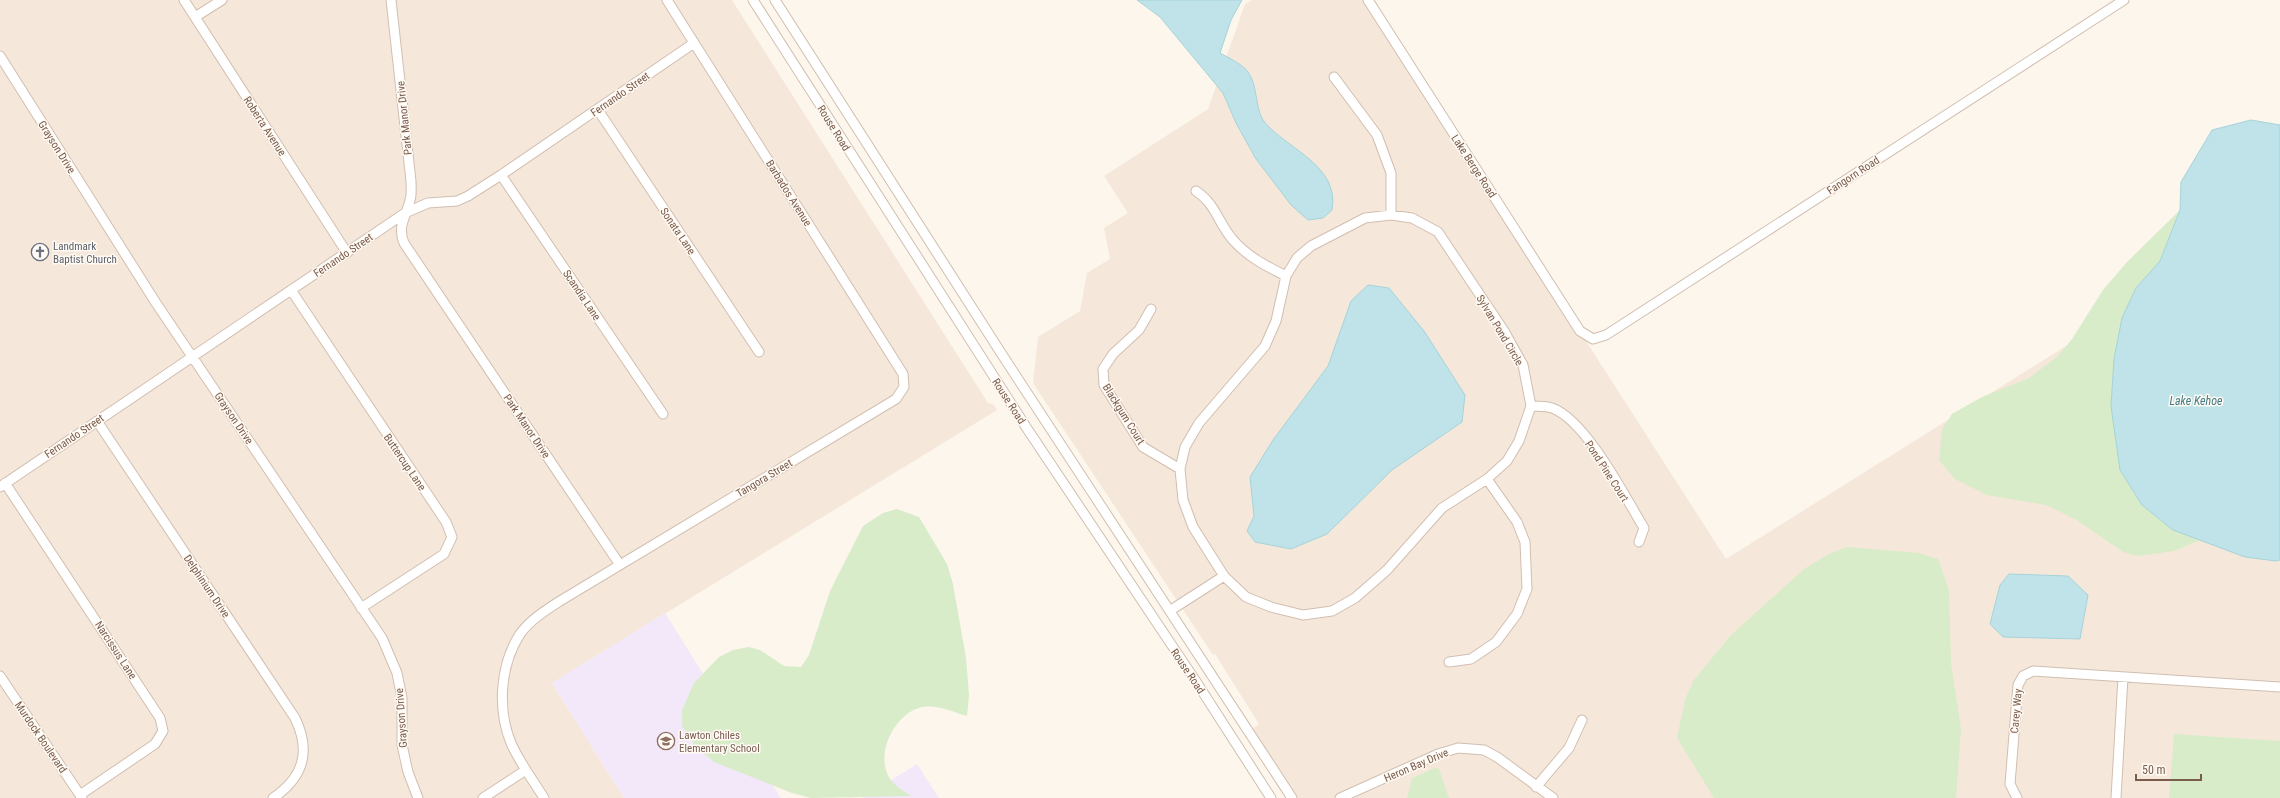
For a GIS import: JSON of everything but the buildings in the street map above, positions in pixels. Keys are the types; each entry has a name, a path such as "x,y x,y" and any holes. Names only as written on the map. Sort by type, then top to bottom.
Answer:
{"street":[{"name":"Roberta Avenue","path":"184,0 347,253"},
{"path":"195,17 222,0"},
{"name":"Park Manor Drive","path":"391,0 411,181 410,199 401,223 400,234 404,243 620,564"},
{"name":"Barbados Avenue","path":"667,0 903,374 904,387"},
{"name":"Rouse Road","path":"753,0 990,372 1271,798"},
{"name":"Rouse Road","path":"775,0 1001,353 1171,610 1292,798"},
{"name":"Lake Berge Road","path":"1368,0 1580,331"},
{"name":"Fangorn Road","path":"1580,331 1593,339 1606,335 2124,0"},
{"name":"Fernando Street","path":"3,485 405,213 428,203 456,201 502,175 694,43"},
{"name":"Grayson Drive","path":"0,56 193,357 382,638 397,673 402,698 402,744 408,772 418,798"},
{"path":"1334,77 1377,135 1391,173 1391,215"},
{"name":"Sonata Lane","path":"598,110 759,352"},
{"name":"Scandia Lane","path":"502,175 663,414"},
{"path":"1196,191 1208,199 1232,239 1250,257 1286,276"},
{"name":"Sylvan Pond Circle","path":"1391,215 1412,218 1438,232 1504,331 1523,365 1531,406 1519,441 1507,461 1487,479 1442,508 1387,570 1355,598 1332,611 1303,615 1271,607 1246,597 1224,576 1193,527 1183,500 1180,468 1185,447 1199,422 1265,346 1276,321 1286,276 1297,258 1310,246 1365,218 1391,215"},
{"name":"Buttercup Lane","path":"291,290 446,522 452,537 444,554 361,608"},
{"name":"Blackgum Court","path":"1151,309 1139,330 1113,354 1103,369 1104,385 1143,447 1180,468"},
{"name":"Tangora Street","path":"620,564 896,399 904,387"},
{"name":"Pond Pine Court","path":"1531,406 1552,408 1570,419 1594,447 1644,528 1639,542"},
{"name":"Delphinium Drive","path":"97,421 295,718 303,734 304,756 298,775 283,791 273,798"},
{"path":"1449,662 1471,659 1496,642 1517,614 1527,589 1525,542 1517,522 1487,479"},
{"name":"Narcissus Lane","path":"3,485 160,718 163,730 155,744 81,796"},
{"path":"544,798 526,770 511,742 502,706 503,677 509,656 521,634 537,616 620,564"},
{"path":"1171,610 1224,576"},
{"name":"Carey Way","path":"2017,798 2010,784 2018,685 2023,676 2033,671 2280,687"},
{"name":"Murdock Boulevard","path":"0,676 81,796"},
{"path":"2116,798 2123,677"},
{"path":"1536,787 1569,748 1582,720"},
{"name":"Heron Bay Drive","path":"1340,798 1438,754 1458,748 1484,750 1508,764 1536,787 1553,798"},
{"path":"483,798 526,770"}],"shaded area":[{"path":"0,0 732,0 988,403 993,404 997,410 552,683 624,798 0,798"},
{"path":"1252,0 1367,0 1726,559 2280,212 2280,798 1296,798 1253,728 1259,724 1215,654 1213,655 1033,383 1038,337 1080,311 1087,273 1110,259 1104,228 1128,213 1104,176 1208,109 1245,4"},
{"name":"Lawton Chiles Elementary School","path":"665,613 781,798 624,798 552,683"},
{"path":"917,764 939,798 863,798"}],"green space":[{"path":"2180,210 2160,261 2136,288 2173,530 2203,539 2174,551 2138,556 2123,552 2075,519 2046,505 1987,495 1955,479 1939,460 1942,429 1952,414 1982,397 2029,378 2058,356 2072,339 2103,290 2127,262"},
{"path":"897,509 919,517 947,564 953,584 966,658 969,695 967,716 937,707 919,708 903,717 891,733 885,752 884,761 886,770 890,779 899,788 911,796 811,798 792,793 714,762 695,746 682,726 682,710 694,683 719,657 733,650 749,647 760,650 784,666 801,667 809,655 830,591 863,526 883,513"},
{"path":"1847,547 1919,553 1938,559 1949,590 1951,663 1961,729 1956,798 1714,798 1677,738 1685,700 1693,681 1731,635 1804,569 1829,554"},
{"path":"2174,734 2280,741 2280,798 2169,798"},
{"path":"1435,768 1439,769 1449,798 1407,798 1412,778"}],"water":[{"path":"1137,0 1242,0 1231,20 1220,53 1239,64 1248,72 1254,85 1262,119 1266,124 1300,151 1321,171 1328,182 1332,195 1332,210 1323,218 1308,220 1291,205 1256,159 1236,123 1223,93 1160,17"},
{"name":"Lake Kehoe","path":"2251,120 2280,125 2280,560 2276,561 2245,557 2173,530 2142,505 2120,470 2111,406 2114,359 2122,318 2136,288 2160,261 2180,210 2181,182 2212,130"},
{"path":"1368,285 1389,288 1424,331 1465,395 1462,422 1392,470 1327,534 1291,549 1255,542 1247,531 1254,516 1250,477 1273,440 1328,366 1351,301"},
{"path":"2009,574 2068,576 2088,595 2080,639 2003,637 1990,624 2000,585"}],"place":[{"name":"Landmark Baptist Church","path":"40,252"},
{"name":"Lawton Chiles Elementary School","path":"666,741"}]}
